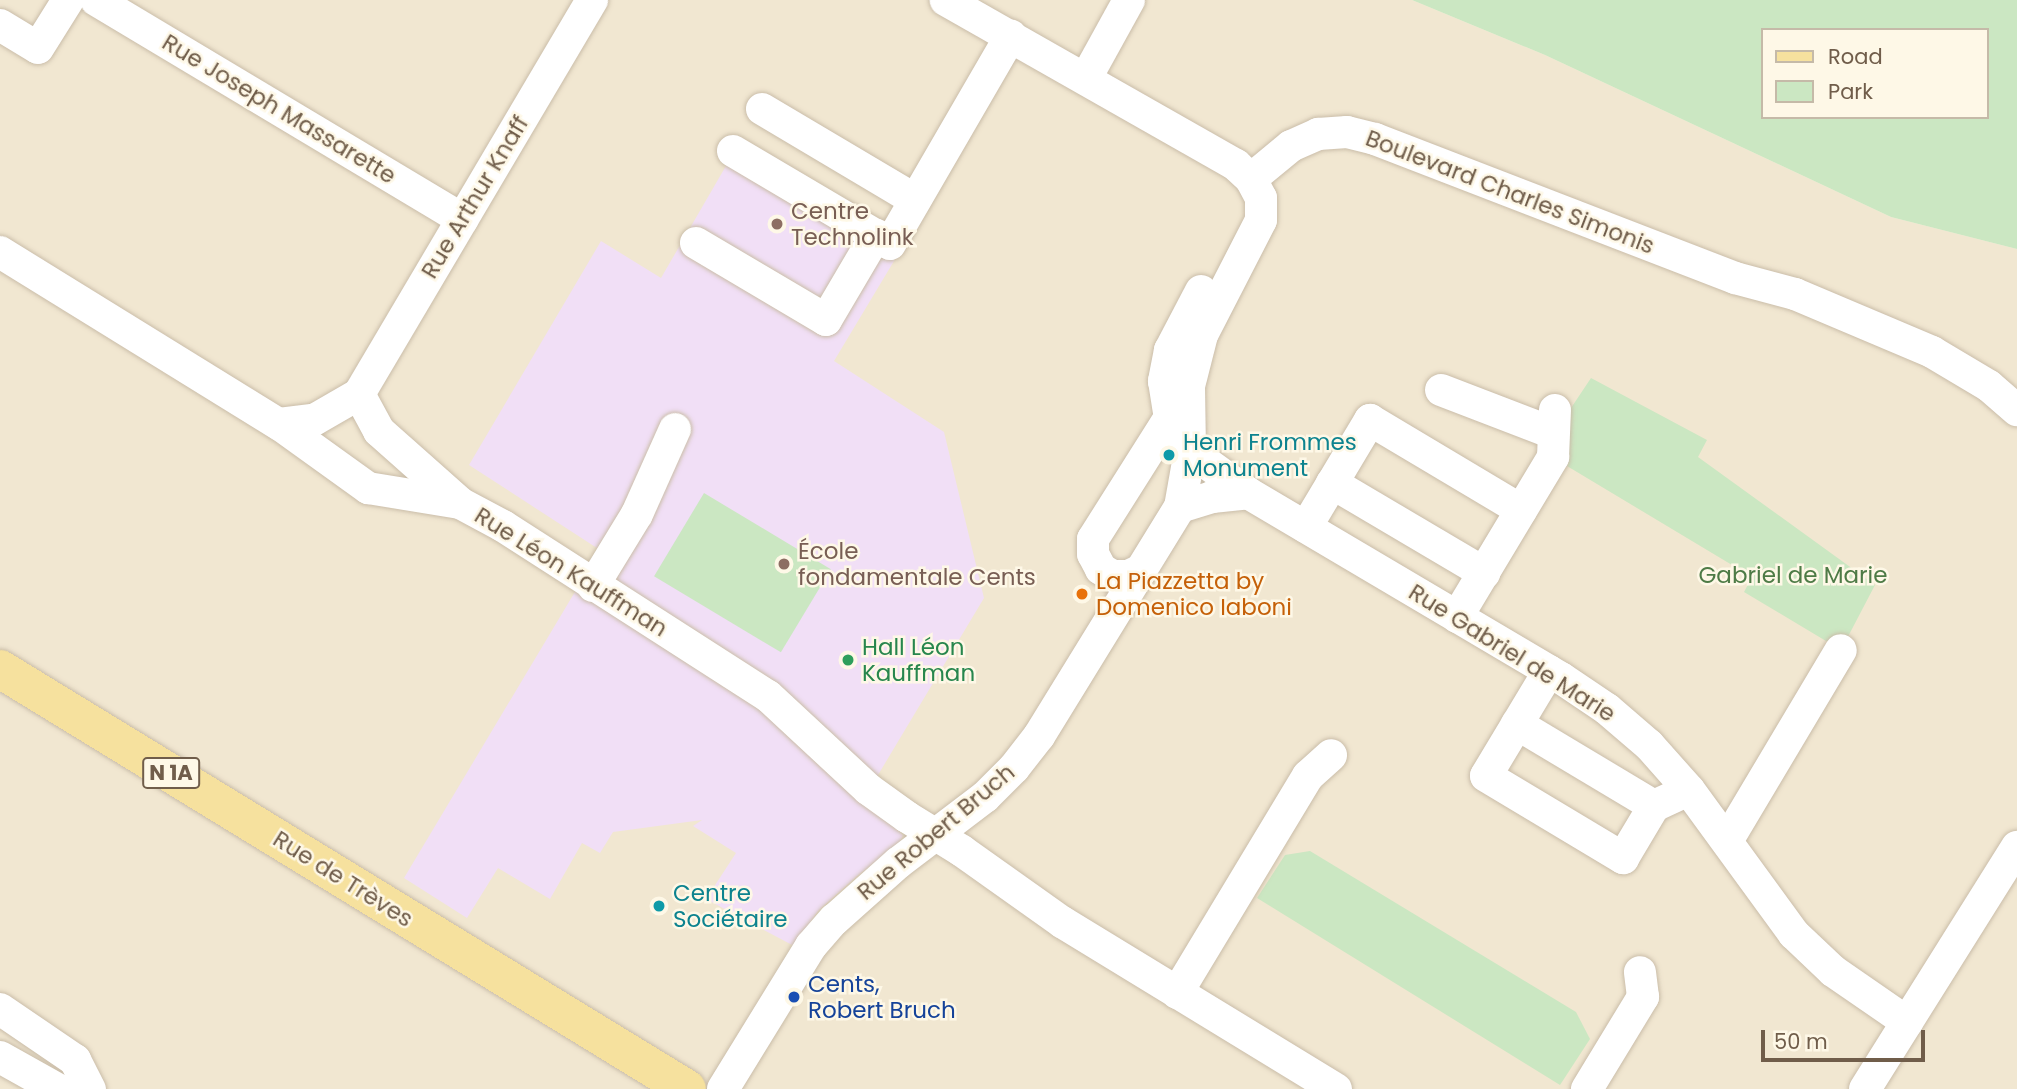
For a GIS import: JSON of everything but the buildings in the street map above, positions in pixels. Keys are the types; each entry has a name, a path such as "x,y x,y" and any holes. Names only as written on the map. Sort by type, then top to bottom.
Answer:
{"main road":[{"name":"Rue de Trèves","path":"0,669 667,1084"}],"street":[{"path":"0,25 38,48 68,0"},
{"name":"Rue Joseph Massarette","path":"96,0 462,219"},
{"name":"Rue Arthur Knaff","path":"279,424 314,420 359,394 592,0"},
{"path":"947,0 1236,165 1251,179 1250,195 1243,210 1170,350 1164,381 1170,416 1190,451"},
{"path":"1086,78 1129,0"},
{"path":"696,243 826,320 883,239 915,200 1010,35"},
{"path":"762,109 915,200"},
{"name":"Boulevard Charles Simonis","path":"1251,179 1292,146 1318,134 1347,132 1375,139 1735,278 1795,294 1920,346 1989,386 2017,410"},
{"path":"733,151 883,239"},
{"name":"Rue Robert Bruch","path":"723,1089 811,946 859,897 985,797 1014,768 1039,736 1141,570 1181,500 1190,451 1189,386 1202,335 1261,220 1262,198 1251,179"},
{"name":"Rue Léon Kauffman","path":"0,252 279,424 368,488 460,503 503,526 768,696 868,789 1062,922 1336,1089"},
{"path":"1441,390 1554,422 1553,457 1458,617"},
{"path":"359,394 379,431 460,503"},
{"path":"1141,570 1128,576 1113,576 1101,569 1093,554 1093,540 1170,416"},
{"path":"1306,527 1370,420 1521,510"},
{"path":"593,586 637,514 675,429"},
{"name":"Rue Gabriel de Marie","path":"1190,451 1248,493 1549,671 1607,709 1650,745 1689,790 1794,934 1833,971 1907,1022"},
{"path":"1130,478 1144,468 1161,468 1175,477 1181,500 1248,493"},
{"path":"1332,483 1484,573"},
{"path":"1727,841 1841,650"},
{"path":"1549,671 1486,776 1623,858 1654,806 1689,790"},
{"path":"1517,724 1654,806"},
{"path":"1177,993 1308,776 1331,755"},
{"path":"1865,1089 2017,847"},
{"path":"1587,1089 1643,997 1640,972"},
{"path":"0,1009 75,1060 84,1073 87,1089"},
{"path":"0,1057 57,1089"}],"shaded area":[{"path":"0,0 1412,0 1545,55 1891,217 2017,249 2017,1089 0,1089"},
{"name":"École fondamentale Cents","path":"730,159 897,256 834,361 944,432 984,598 863,800 903,835 899,844 857,876 818,911 794,946 706,899 736,853 693,826 702,820 613,832 600,853 582,843 550,899 498,868 467,918 404,878 600,550 469,465 601,241 661,278"}],"green space":[{"path":"1412,0 2017,0 2017,249 1891,217 1545,55"},
{"name":"Gabriel de Marie","path":"1591,378 1707,440 1698,457 1875,585 1841,650 1744,592 1752,577 1567,466 1571,408"},
{"path":"704,493 831,569 781,652 654,576"},
{"path":"1310,851 1576,1012 1590,1039 1560,1085 1257,898 1285,855"}],"place":[{"name":"Centre Technolink","path":"777,224"},
{"name":"Henri Frommes Monument","path":"1169,455"},
{"name":"École fondamentale Cents","path":"784,564"},
{"name":"La Piazzetta by Domenico Iaboni","path":"1082,594"},
{"name":"Hall Léon Kauffman","path":"848,660"},
{"name":"Centre Sociétaire","path":"659,906"},
{"name":"Cents, Robert Bruch","path":"794,997"}]}
